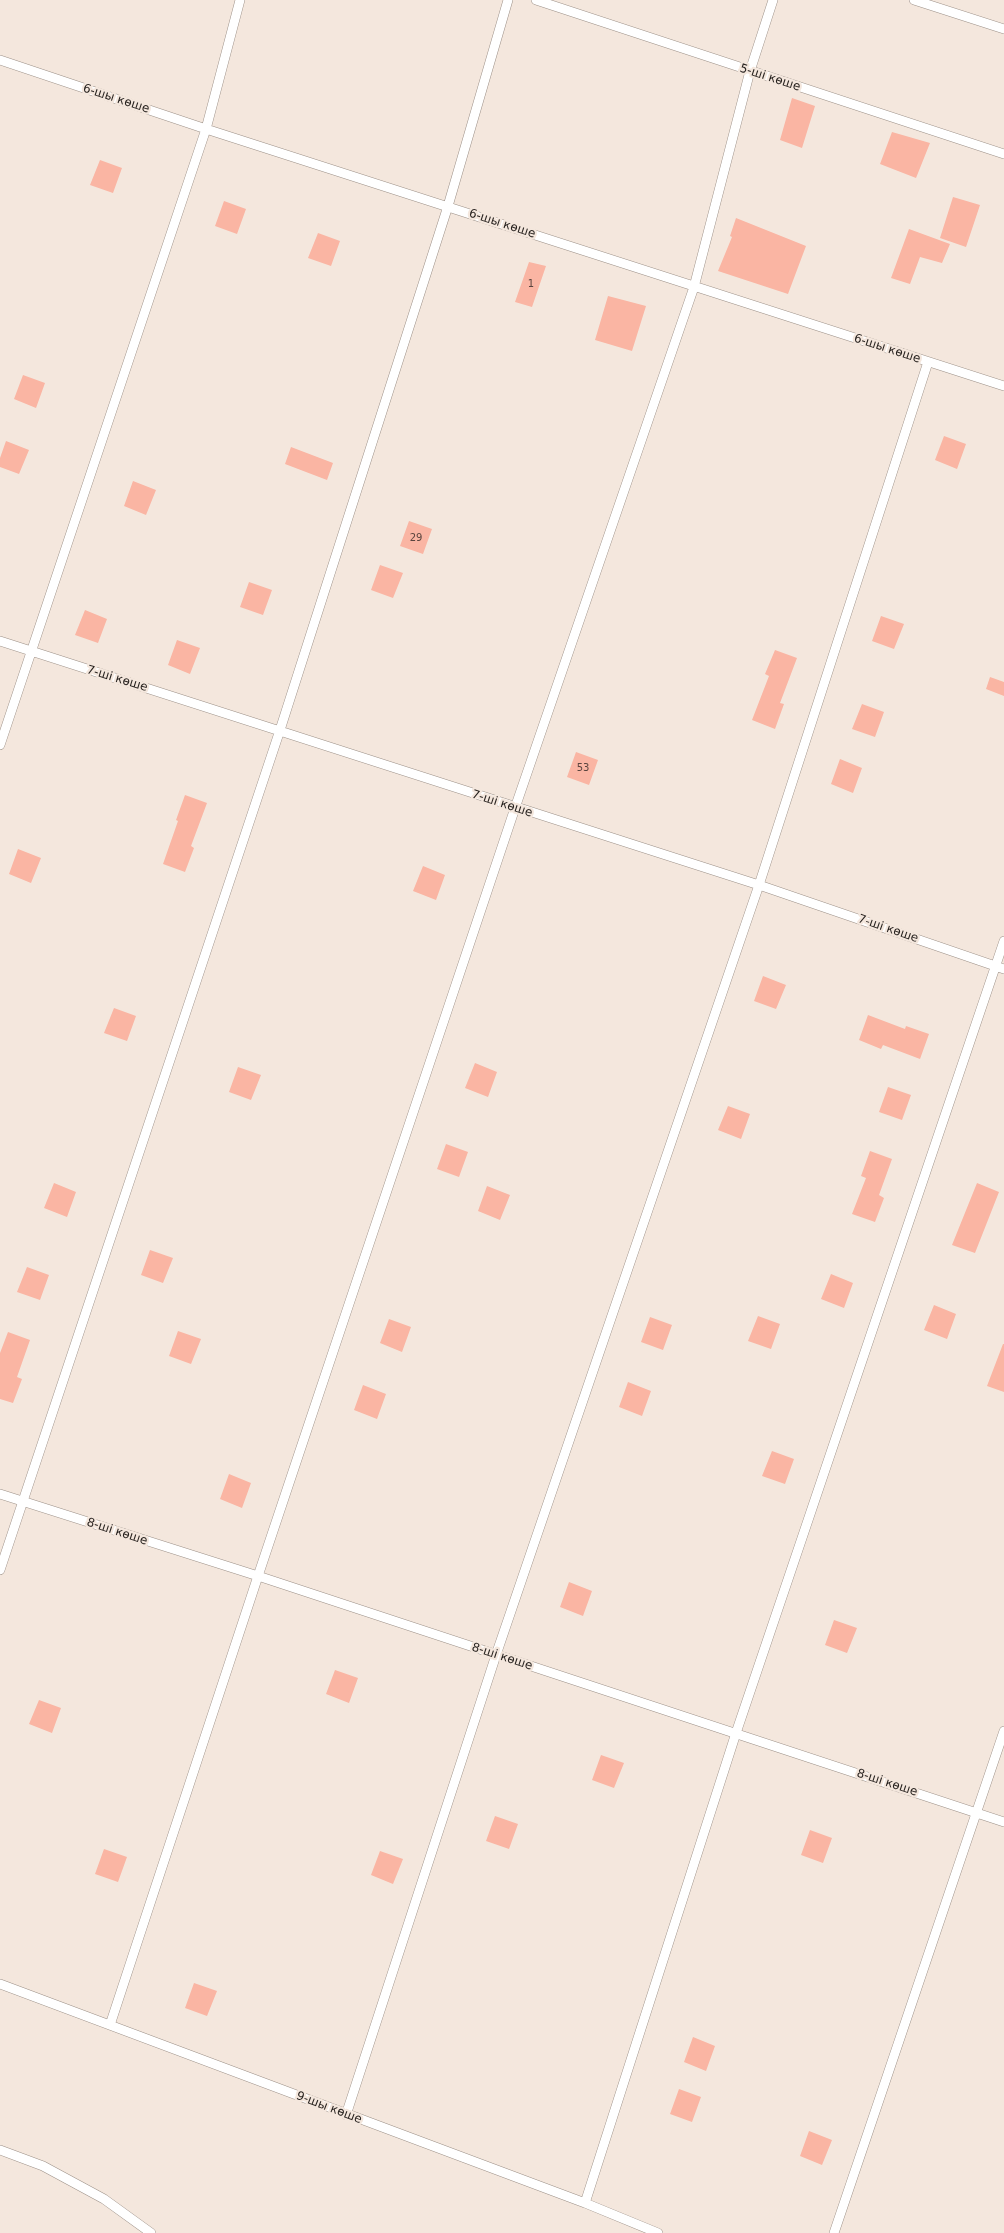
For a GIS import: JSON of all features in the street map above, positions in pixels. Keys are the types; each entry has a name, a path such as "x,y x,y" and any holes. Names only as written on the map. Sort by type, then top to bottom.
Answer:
{"lane":[{"path":"0,746 206,129 240,0"},
{"path":"0,1570 280,730 448,206 508,0"},
{"name":"5-ші көше","path":"536,0 1004,154"},
{"path":"110,2025 515,808 694,287 750,71 773,0"},
{"path":"914,0 1004,29"},
{"name":"6-шы көше","path":"0,60 206,129 1004,386"},
{"path":"346,2115 496,1655 759,885 928,362"},
{"name":"7-ші көше","path":"0,641 759,885 1000,968"},
{"path":"585,2203 736,1733 1000,968 1004,941"},
{"name":"8-ші көше","path":"0,1494 258,1576 1004,1822"},
{"path":"834,2233 1004,1731"},
{"name":"9-шы көше","path":"0,1984 585,2203 658,2233"},
{"path":"0,2150 43,2166 104,2198 151,2233"}],"building":[{"path":"792,98 815,106 802,148 780,140"},
{"path":"892,132 930,143 916,178 880,164"},
{"path":"100,160 122,168 113,193 90,185"},
{"path":"953,197 980,205 966,247 940,238"},
{"path":"224,201 246,209 237,234 215,226"},
{"path":"736,218 806,246 788,294 718,271 732,237 730,236"},
{"path":"909,229 950,244 942,263 920,257 910,284 891,278"},
{"path":"318,233 340,241 331,266 308,258"},
{"path":"529,262 546,266 532,307 515,302"},
{"path":"608,296 646,306 632,351 595,340"},
{"path":"23,375 45,383 36,408 14,399"},
{"path":"944,436 966,444 957,469 935,460"},
{"path":"6,441 29,450 19,474 0,467 0,458"},
{"path":"291,447 333,463 327,480 285,464"},
{"path":"133,481 156,490 146,515 124,506"},
{"path":"409,521 432,529 423,554 400,546"},
{"path":"380,565 403,573 393,598 371,590"},
{"path":"249,582 272,590 263,615 240,607"},
{"path":"85,610 107,619 98,643 75,635"},
{"path":"881,616 904,624 894,649 872,641"},
{"path":"177,640 200,648 190,674 168,665"},
{"path":"775,650 797,658 780,703 784,704 775,729 752,720 769,676 765,674"},
{"path":"990,677 1004,682 1004,696 986,689"},
{"path":"862,704 884,712 875,737 852,729"},
{"path":"576,752 598,760 589,785 567,777"},
{"path":"840,759 862,768 853,793 831,784"},
{"path":"185,795 207,803 191,846 194,848 185,872 163,864"},
{"path":"18,849 41,858 31,883 9,874"},
{"path":"423,866 445,875 436,900 413,891"},
{"path":"763,976 786,985 776,1009 754,1001"},
{"path":"114,1008 136,1016 127,1041 104,1033"},
{"path":"868,1015 905,1029 906,1026 929,1034 920,1059 883,1045 881,1049 859,1040"},
{"path":"475,1063 497,1072 488,1097 465,1088"},
{"path":"238,1067 261,1075 251,1100 229,1092"},
{"path":"888,1087 911,1095 902,1120 879,1112"},
{"path":"728,1106 750,1114 741,1139 718,1130"},
{"path":"446,1144 468,1152 459,1177 437,1169"},
{"path":"870,1151 892,1159 879,1195 884,1198 875,1222 852,1214 866,1178 861,1176"},
{"path":"54,1183 76,1192 67,1217 44,1208"},
{"path":"977,1183 999,1192 975,1253 952,1245"},
{"path":"487,1186 510,1195 500,1220 478,1211"},
{"path":"150,1250 173,1258 163,1283 141,1275"},
{"path":"27,1267 49,1275 40,1300 17,1292"},
{"path":"831,1274 853,1283 844,1308 821,1299"},
{"path":"934,1305 956,1314 947,1339 924,1330"},
{"path":"758,1316 780,1324 771,1349 748,1341"},
{"path":"650,1317 672,1325 663,1350 641,1342"},
{"path":"389,1319 411,1327 402,1352 380,1343"},
{"path":"178,1331 201,1339 191,1364 169,1356"},
{"path":"8,1332 30,1340 17,1377 22,1379 13,1403 0,1399 0,1353"},
{"path":"1004,1344 1004,1392 987,1386"},
{"path":"628,1382 651,1391 642,1416 619,1407"},
{"path":"363,1385 386,1394 377,1419 354,1410"},
{"path":"772,1451 794,1459 785,1484 762,1476"},
{"path":"229,1474 251,1483 242,1508 220,1499"},
{"path":"569,1582 592,1591 583,1616 560,1607"},
{"path":"834,1620 857,1628 847,1653 825,1645"},
{"path":"335,1670 358,1678 349,1703 326,1694"},
{"path":"39,1700 61,1708 52,1733 29,1724"},
{"path":"601,1755 624,1763 614,1788 592,1780"},
{"path":"495,1816 518,1824 509,1849 486,1841"},
{"path":"810,1830 832,1838 823,1863 801,1855"},
{"path":"104,1849 127,1857 118,1882 95,1874"},
{"path":"380,1851 403,1859 393,1884 371,1875"},
{"path":"194,1983 217,1991 207,2016 185,2008"},
{"path":"693,2037 715,2046 706,2071 684,2062"},
{"path":"679,2089 701,2097 692,2122 670,2114"},
{"path":"809,2131 832,2140 822,2165 800,2156"}]}
